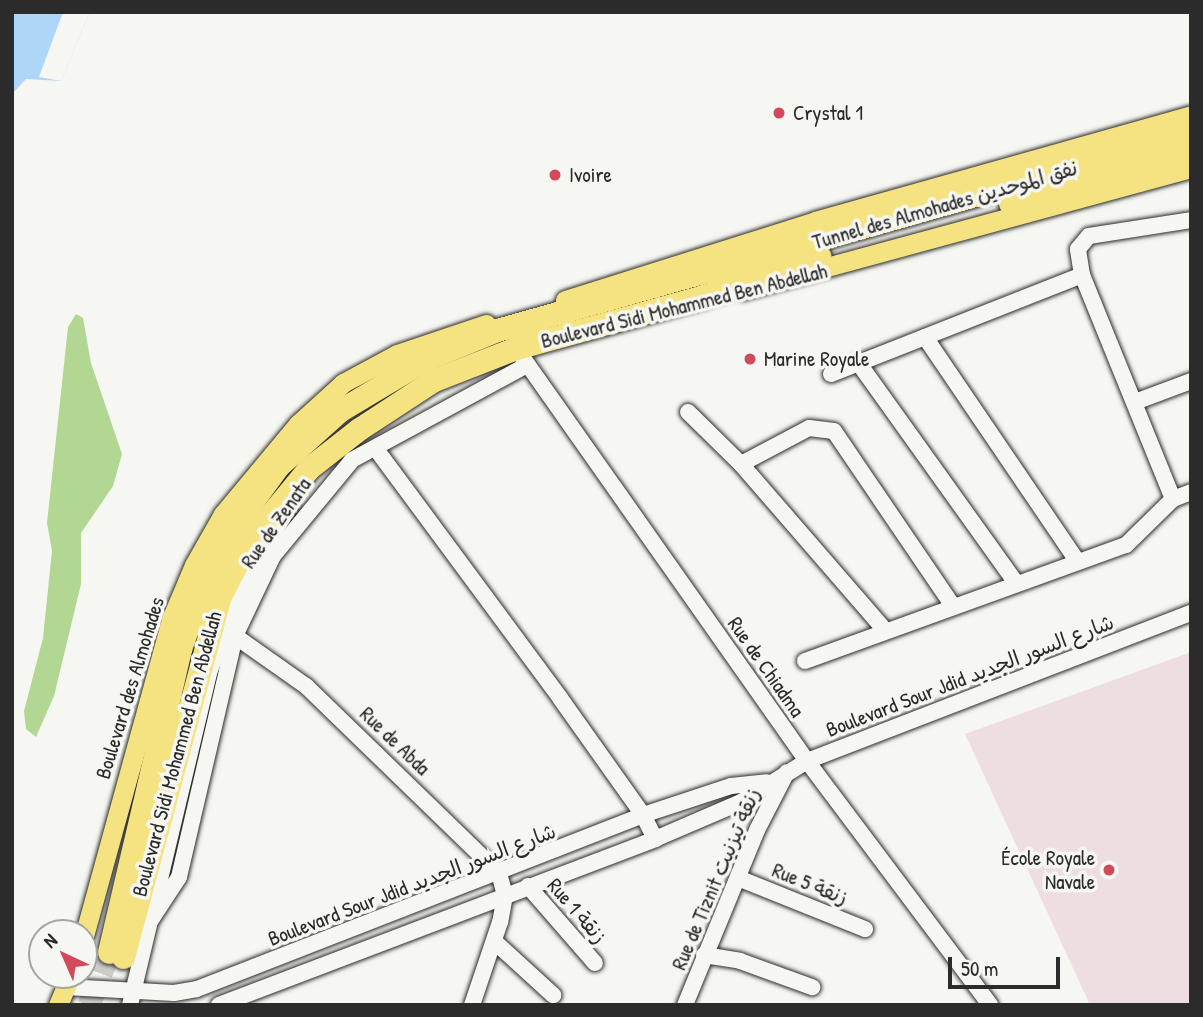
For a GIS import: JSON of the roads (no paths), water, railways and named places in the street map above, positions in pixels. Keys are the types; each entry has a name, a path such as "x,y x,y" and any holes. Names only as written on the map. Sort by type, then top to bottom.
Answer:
{"highway":[{"name":"Tunnel des Almohades نفق الموحدين","path":"698,274 1191,134"},
{"name":"Tunnel des Almohades نفق الموحدين","path":"704,296 818,256 1191,152"},
{"name":"Boulevard Sidi Mohammed Ben Abdellah","path":"698,274 497,330 426,359 339,411 278,466 251,501 212,567 180,649 116,955 219,598 248,542 286,491 359,429 434,380 522,356 704,296"},
{"path":"251,501 258,471"}],"main road":[{"name":"Boulevard Sidi Mohammed Ben Abdellah","path":"258,471 320,402 369,367 397,354 815,221 1191,115"},
{"name":"Boulevard Sidi Mohammed Ben Abdellah","path":"704,296 770,286 1191,167"},
{"name":"Boulevard des Almohades","path":"89,919 172,617 209,537 258,471"}],"street":[{"path":"1173,499 1082,275 1077,249 1089,236 1191,220"},
{"path":"831,374 860,365 1082,275"},
{"path":"925,337 1078,562"},
{"name":"Rue de Zenata","path":"151,920 179,877 235,636 253,592 292,530 352,460 376,449 522,356"},
{"name":"Rue de Chiadma","path":"522,356 807,761 990,1005"},
{"path":"860,365 1017,584"},
{"path":"1135,402 1191,382"},
{"path":"688,412 741,464 884,629"},
{"path":"741,464 808,428 834,431 953,606"},
{"path":"132,998 211,670 226,624 244,581 294,499 359,429"},
{"path":"376,449 643,815 655,839"},
{"path":"804,661 884,629 1078,562 1139,537 1173,499 1191,492"},
{"name":"Boulevard Sour Jdid شارع السور الجديد","path":"219,1005 255,999 505,895 655,839 741,802 767,782 807,761 1191,613"},
{"name":"Rue de Abda","path":"235,636 306,686 499,873"},
{"name":"Rue de Tiznit زنقة تيزنيت","path":"685,1005 704,955 787,772"},
{"name":"Boulevard Sour Jdid شارع السور الجديد","path":"65,989 132,998 184,991 249,971 643,815 731,786 767,782"},
{"path":"472,1005 495,942 505,895 499,873"},
{"name":"Rue 5 زنقة","path":"738,878 866,929"},
{"name":"Rue 1 زنقة","path":"528,886 595,963"},
{"path":"495,942 553,995"},
{"path":"704,955 740,961 812,987"},
{"path":"249,971 255,999"}],"water":[{"path":"12,12 90,12 61,81 26,79 12,94"}],"tunnel":[{"path":"89,1005 109,952"}],"place":[{"name":"Crystal 1","path":"779,113"},
{"name":"Ivoire","path":"555,175"},
{"name":"Marine Royale","path":"750,359"},
{"name":"École Royale Navale","path":"1109,870"}]}
